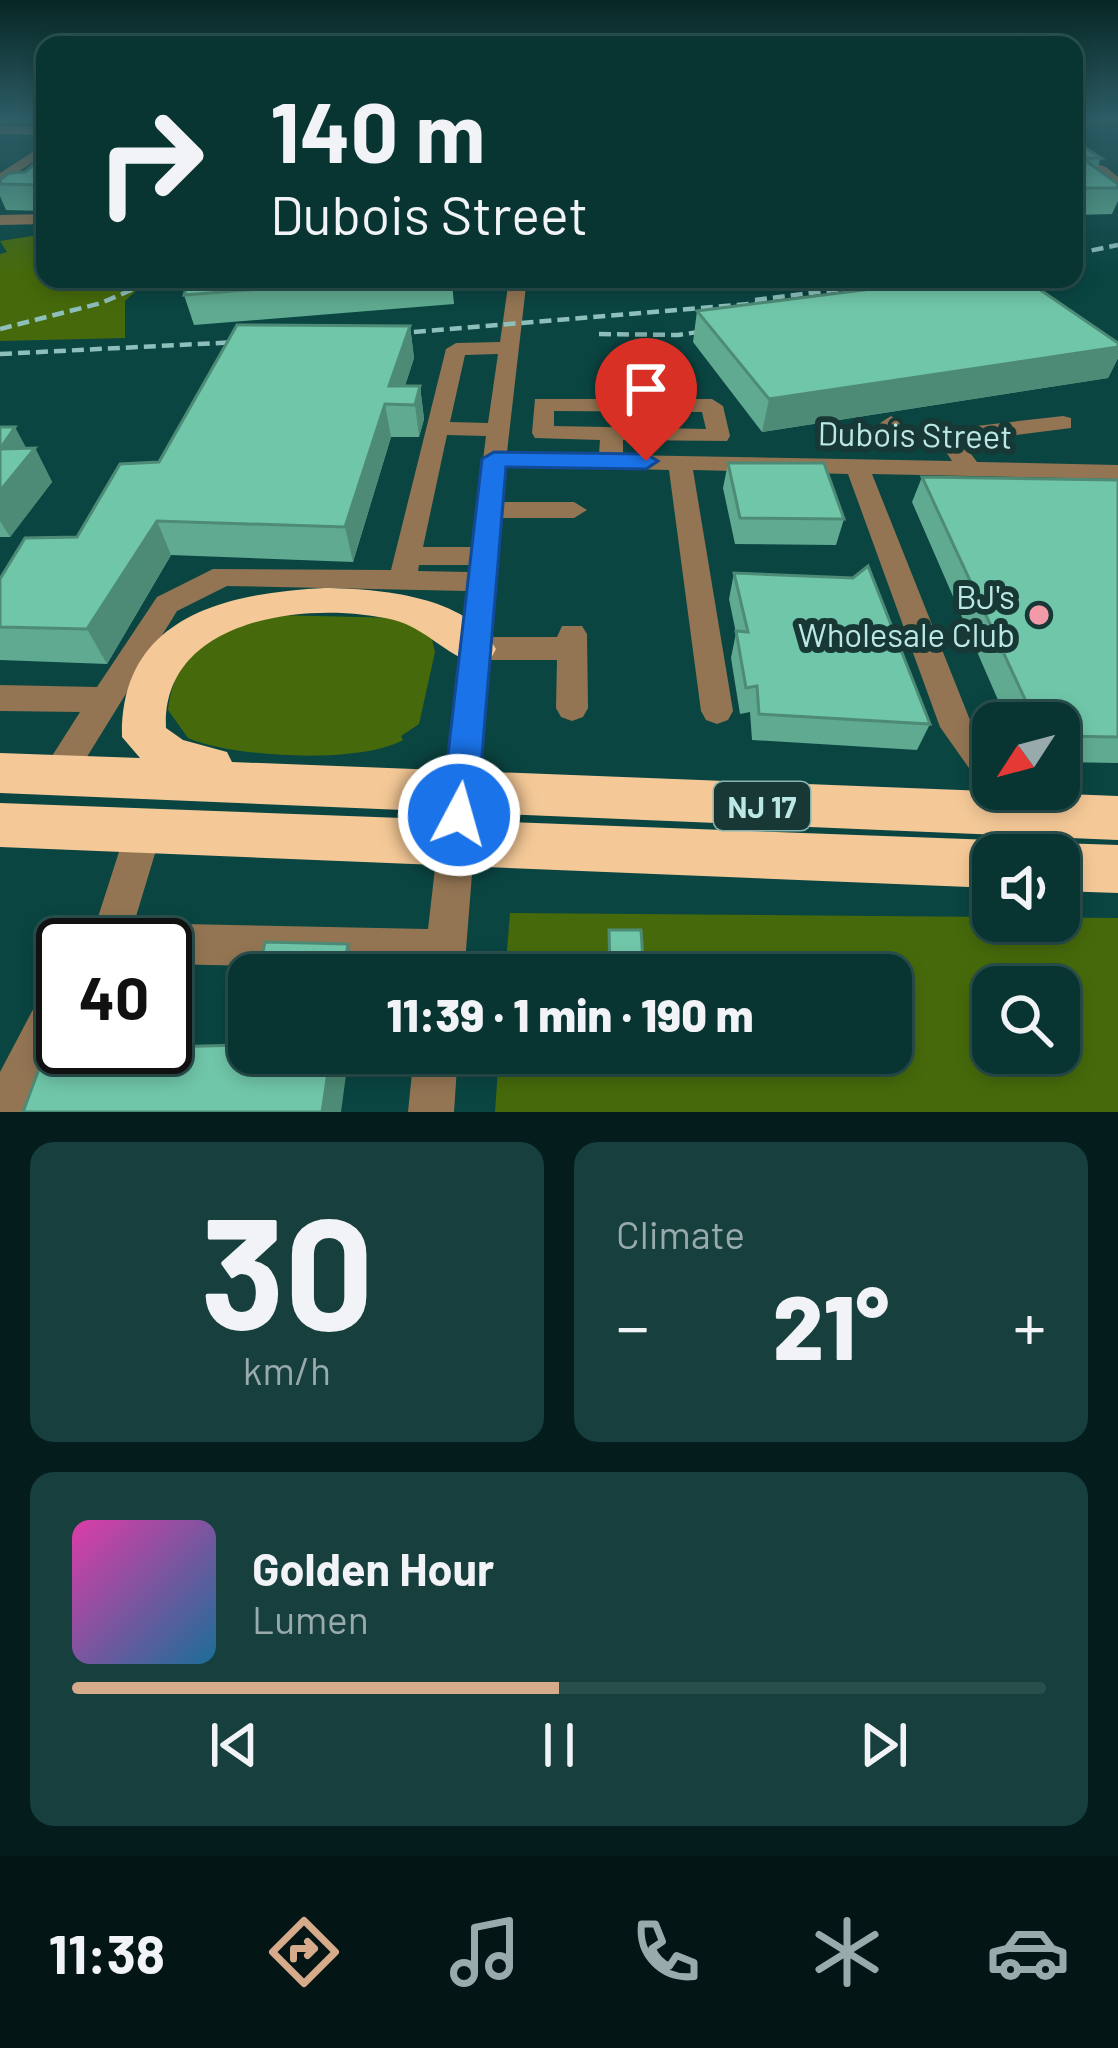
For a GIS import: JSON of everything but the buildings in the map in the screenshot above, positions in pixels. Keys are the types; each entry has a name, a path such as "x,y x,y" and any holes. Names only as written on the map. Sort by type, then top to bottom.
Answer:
{"highway":[{"path":"279,782 171,756 144,737 142,706 149,678 183,642 218,620 262,604 388,605 447,627 476,649"},
{"name":"NJ 17","path":"0,772 1118,818"},
{"name":"NJ 17","path":"0,825 145,827 972,863"},
{"path":"1080,868 1118,869"}],"street":[{"path":"1091,170 1118,184"},
{"path":"0,220 36,219"},
{"path":"445,954 494,459 517,288"},
{"path":"405,568 456,349 509,348"},
{"path":"543,404 712,406 719,436 611,433 543,433 543,404"},
{"path":"892,423 910,440 1063,423"},
{"path":"439,428 498,430"},
{"path":"611,433 611,461"},
{"path":"947,437 969,468"},
{"name":"Dubois Street","path":"494,459 1118,472"},
{"path":"680,462 717,711"},
{"path":"856,466 956,727 972,747"},
{"path":"489,510 574,511"},
{"path":"57,775 166,604 223,576 483,569"},
{"path":"476,649 572,639 572,708"},
{"path":"0,698 103,700"},
{"path":"1050,810 1062,817"},
{"path":"115,918 145,827"},
{"path":"192,949 294,954"},
{"path":"4,1112 36,1049"},
{"path":"431,1112 434,1074"}],"green space":[{"path":"36,235 36,288 139,288 125,301 125,338 0,341 0,254 7,252 0,241"},
{"path":"275,615 401,618 432,639 435,652 419,724 401,736 403,740 383,748 328,755 265,754 188,738 168,710 180,669 218,634"},
{"path":"510,913 972,917 972,942 1080,942 1080,918 1118,918 1118,1112 495,1112 498,1074 912,1074 912,954 507,954"}],"railway":[{"path":"1083,252 1118,245"},
{"path":"0,329 101,303 136,288"},
{"path":"755,300 850,288"},
{"path":"378,335 772,302"},
{"path":"599,334 678,335 725,328"},
{"path":"0,354 258,341"}],"place":[{"name":"BJ's Wholesale Club","path":"1039,615"}],"route":[{"path":"459,815 494,459 646,461"}]}
